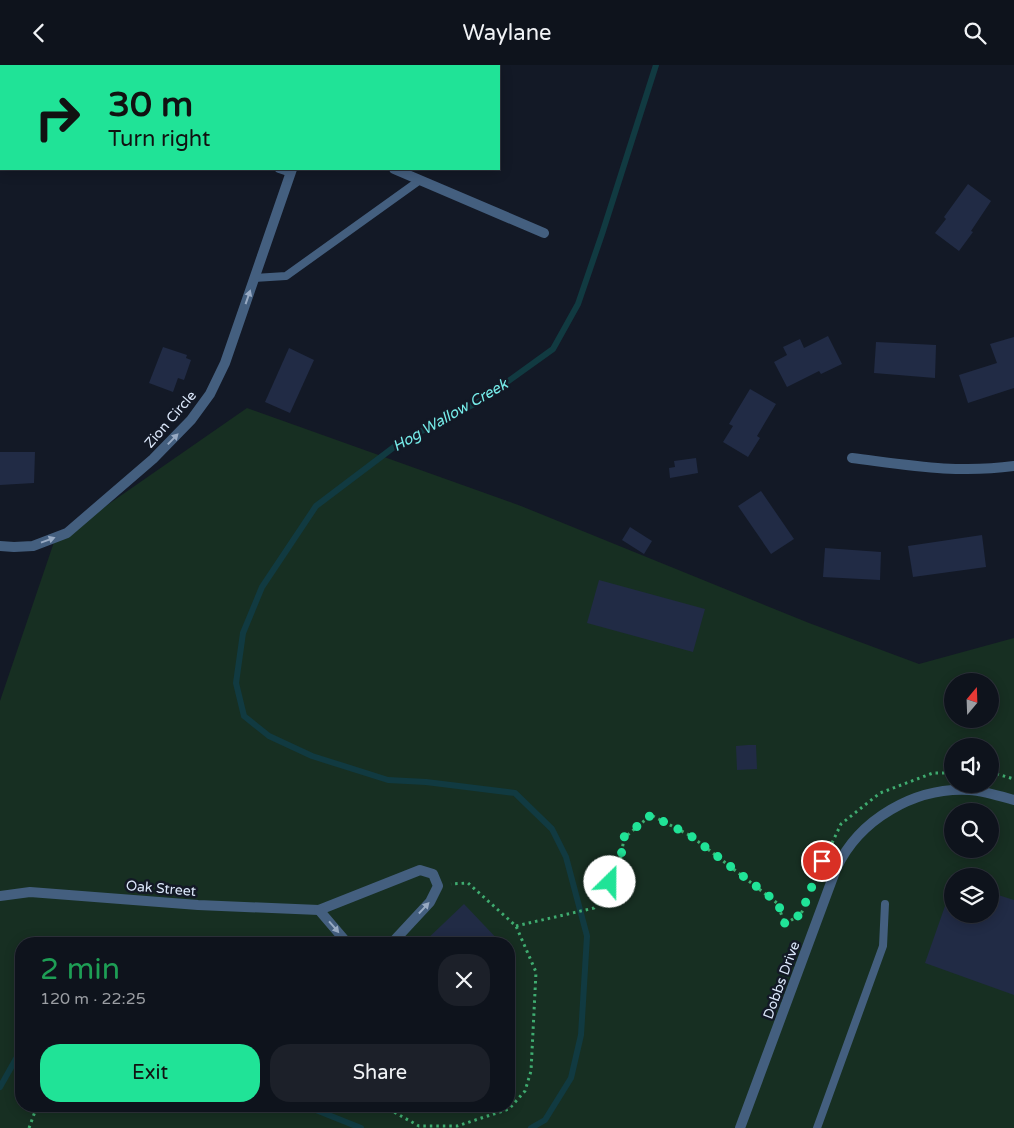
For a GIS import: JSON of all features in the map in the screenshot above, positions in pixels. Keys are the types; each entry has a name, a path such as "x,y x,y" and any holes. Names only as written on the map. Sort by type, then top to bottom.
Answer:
{"street":[{"path":"397,170 544,233"},
{"name":"Zion Circle","path":"0,546 33,546 67,533 153,459 191,421 210,394 224,363 291,171"},
{"path":"852,458 944,470 986,470 1014,466"},
{"name":"Dobbs Drive","path":"740,1128 836,869 841,858 855,839 880,816 898,805 922,795 943,791 969,790 1014,800"},
{"name":"Oak Street","path":"0,896 30,892 198,905 319,910 420,870 433,875 438,886"},
{"path":"398,937 430,902 438,886"},
{"path":"319,910 342,937"}],"lane":[{"path":"254,278 286,276 420,179"},
{"path":"817,1128 883,946 885,905"}],"path":[{"path":"999,775 1014,779"},
{"path":"516,926 594,908 619,869 624,837 651,815 691,836 778,903 785,924 801,914 805,905"},
{"path":"438,886 468,883 516,926 536,972 531,1071 525,1091 515,1102"},
{"path":"29,1128 35,1112"},
{"path":"394,1112 419,1126 457,1126 500,1112"}],"green space":[{"path":"247,408 521,506 809,623 919,664 1014,638 1014,1128 0,1128 0,701 54,542"}],"building":[{"path":"968,184 991,201 971,231 973,232 959,251 935,233"},
{"path":"828,336 842,364 821,374 819,371 787,387 774,362 787,355 783,347 800,339 804,348"},
{"path":"1014,337 1014,388 968,403 959,375 997,363 990,344"},
{"path":"876,342 936,345 935,378 874,373"},
{"path":"163,347 187,355 186,358 191,360 184,380 178,378 173,392 149,383"},
{"path":"289,348 314,360 290,413 265,402"},
{"path":"750,389 776,404 757,436 760,438 748,457 723,442 733,426 729,424"},
{"path":"0,452 35,452 34,483 0,485"},
{"path":"696,458 698,473 670,478 669,468 675,467 674,461"},
{"path":"761,491 794,539 771,554 738,506"},
{"path":"630,527 652,541 644,554 622,540"},
{"path":"982,535 986,567 913,577 908,546"},
{"path":"825,548 881,552 880,580 823,577"},
{"path":"599,580 705,609 693,652 587,623"},
{"path":"756,745 757,769 737,770 736,746"},
{"path":"999,895 1014,900 1014,995 925,963 944,909 944,923 999,923"},
{"path":"464,904 495,937 429,937"}],"waterway":[{"name":"Hog Wallow Creek","path":"531,1128 545,1120 571,1078 581,1035 587,936 566,857 552,829 515,793 426,782 388,780 312,756 269,736 244,716 236,683 243,633 262,587 316,506 402,441 482,400 553,349 578,304 656,65"},
{"name":"Hog Wallow Creek","path":"0,1087 15,1061"},
{"name":"Hog Wallow Creek","path":"321,1112 361,1128"}],"route":[{"path":"610,882 619,869 624,837 651,815 691,836 778,903 785,924 801,914 822,861"}]}
